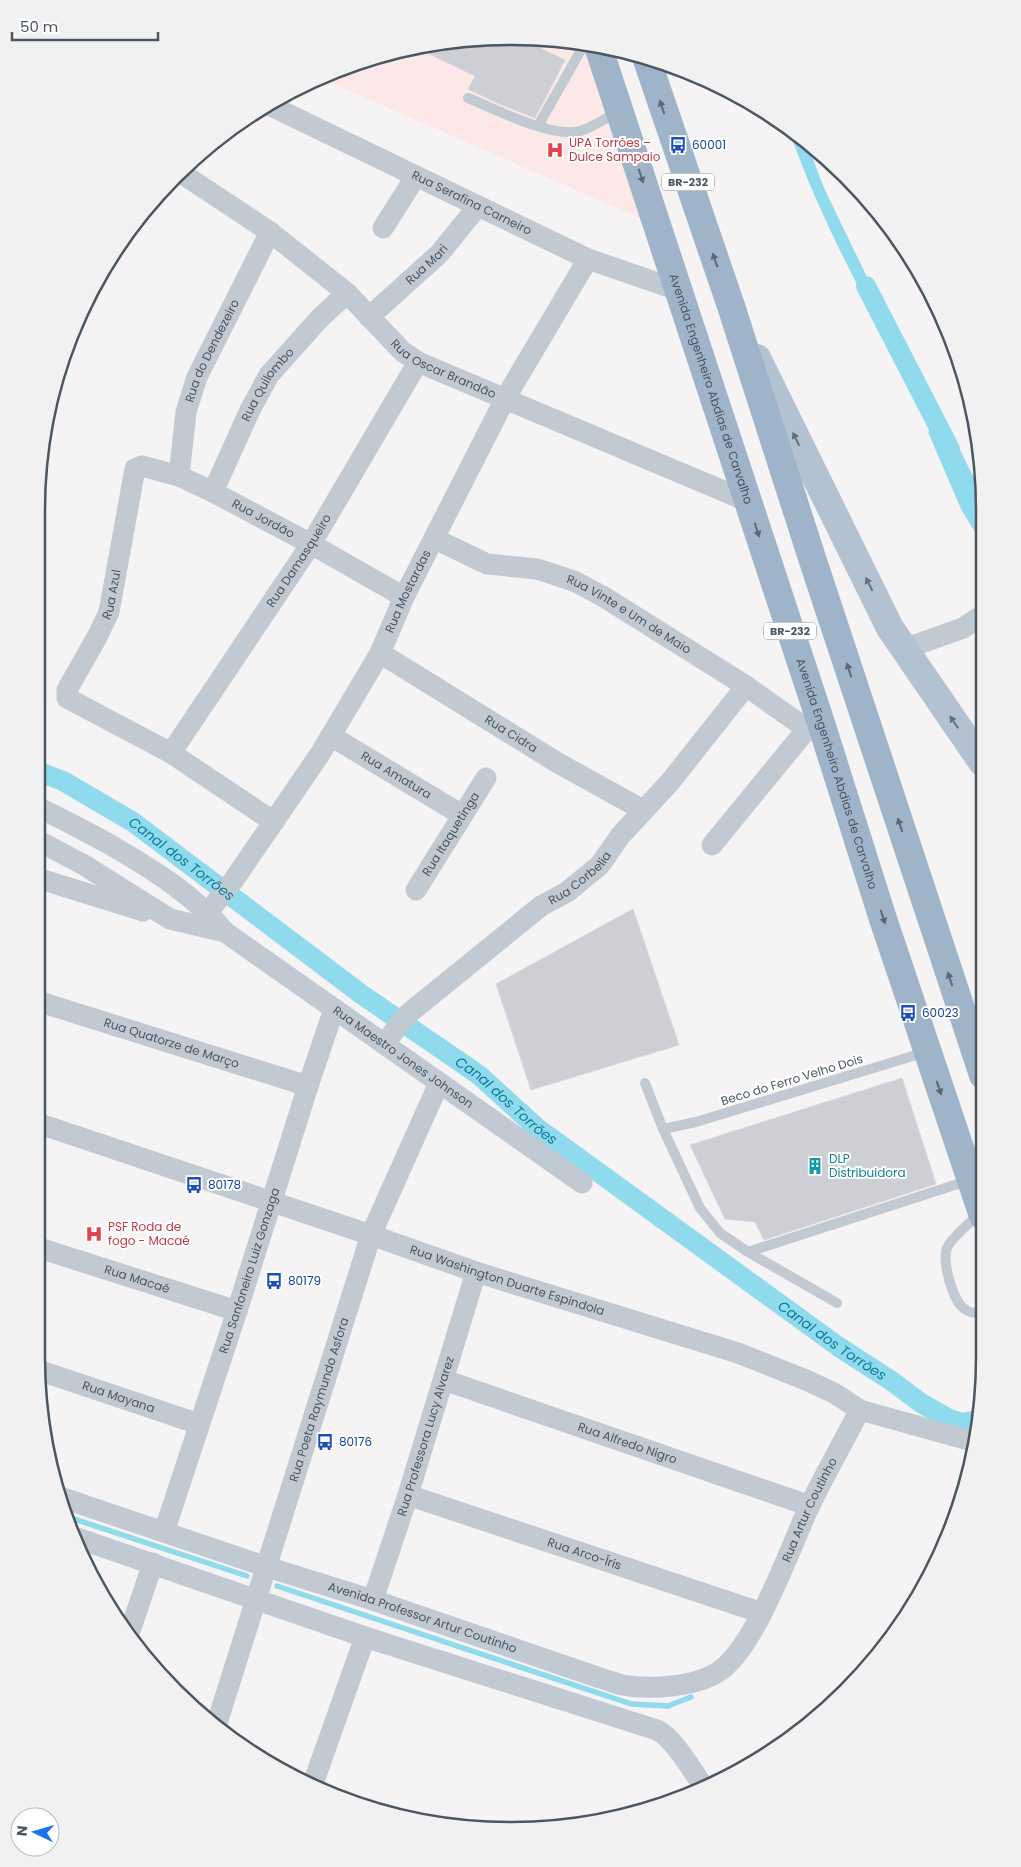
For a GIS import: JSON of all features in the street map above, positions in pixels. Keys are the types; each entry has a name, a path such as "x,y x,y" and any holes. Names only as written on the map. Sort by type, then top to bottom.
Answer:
{"highway":[{"name":"Avenida Engenheiro Abdias de Carvalho","path":"601,54 747,501 813,725 976,1197"},
{"name":"BR-232","path":"649,67 731,306 812,558 975,1032"}],"main road":[{"path":"731,306 890,628 976,753"}],"street":[{"name":"Rua Serafina Carneiro","path":"276,108 588,259 678,290"},
{"name":"Rua Oscar Brandão","path":"186,176 270,232 347,293 402,351 418,362 506,397 747,501"},
{"path":"383,228 416,176"},
{"name":"Rua Mari","path":"369,317 440,254 478,206"},
{"name":"Rua do Dendezeiro","path":"179,476 186,412 197,377 270,232"},
{"name":"Rua Mostardas","path":"214,906 274,822 331,736 380,653 404,597 506,397 588,259"},
{"name":"Rua Quilombo","path":"213,492 250,410 269,375 320,318 347,293"},
{"name":"Rua Damasqueiro","path":"172,753 311,544 418,362"},
{"name":"Rua Jordão","path":"130,491 135,469 140,466 179,476 311,544 404,597"},
{"name":"Rua Azul","path":"130,491 109,612 69,695 172,753"},
{"name":"Rua Vinte e Um de Maio","path":"435,539 487,564 537,569 574,581 813,725"},
{"path":"904,649 963,628 976,619"},
{"name":"Rua Cidra","path":"380,653 558,763 643,810"},
{"name":"Rua Corbelia","path":"384,1044 408,1014 541,906 568,892 600,865 620,836 670,782 746,686"},
{"path":"712,845 813,725"},
{"name":"Rua Amatura","path":"331,736 462,815"},
{"path":"172,753 274,822"},
{"name":"Rua Itaquetinga","path":"416,890 486,778"},
{"name":"Rua Maestro Jones Johnson","path":"45,811 94,836 214,906 225,932"},
{"name":"Rua Maestro Jones Johnson","path":"45,844 84,865 170,919 225,932 582,1183"},
{"path":"45,880 170,919"},
{"name":"Rua Quatorze de Março","path":"45,1004 308,1086"},
{"name":"Rua Sanfoneiro Luiz Gonzaga","path":"164,1532 334,1009"},
{"name":"Rua Poeta Raymundo Asfora","path":"218,1719 371,1235 439,1083"},
{"name":"Rua Washington Duarte Espindola","path":"45,1126 476,1272 738,1353 834,1393 860,1410 968,1440"},
{"name":"Rua Macaé","path":"45,1251 237,1311"},
{"name":"Rua Professora Lucy Alvarez","path":"373,1600 408,1495 476,1272"},
{"name":"Rua Mayana","path":"46,1373 199,1424"},
{"name":"Rua Alfredo Nigro","path":"444,1380 810,1506"},
{"name":"Rua Artur Coutinho","path":"762,1613 810,1506 860,1410"},
{"name":"Rua Arco-Íris","path":"408,1495 762,1613"},
{"name":"Avenida Professor Artur Coutinho","path":"68,1500 623,1685 666,1687 685,1684 718,1672 736,1656 762,1613"},
{"path":"82,1540 365,1637 657,1730 673,1744 700,1782"},
{"path":"131,1626 153,1563"},
{"path":"315,1779 365,1637"}],"lane":[{"path":"538,126 582,51"},
{"path":"468,98 538,126 557,131 571,132 581,130 619,110"},
{"name":"Beco do Ferro Velho Dois","path":"663,1129 705,1119 927,1051"},
{"path":"645,1083 663,1129 700,1208 720,1233 748,1252 836,1303"},
{"path":"748,1252 970,1180"},
{"path":"976,1220 948,1246 945,1262 956,1300 963,1308 971,1313 976,1313"}],"shaded area":[{"name":"UPA Torrões – Dulce Sampaio","path":"510,45 541,46 589,52 651,223 328,82 390,61 450,49"}],"water":[{"path":"793,140 812,157 824,188 880,304 873,315 828,226"},
{"path":"945,420 975,480 976,534 961,509 928,432"}],"building":[{"name":"UPA Torrões – Dulce Sampaio","path":"480,46 535,46 565,60 535,118 468,89 475,76 427,53"},
{"path":"633,909 679,1045 531,1090 496,984"},
{"name":"DLP Distribuidora","path":"902,1078 936,1184 764,1240 755,1222 725,1219 690,1145"}],"waterway":[{"path":"866,286 950,449"},
{"name":"Canal dos Torrões","path":"45,774 63,781 133,822 361,994 479,1075 536,1127 839,1347 893,1382 921,1403 947,1418 961,1423 971,1421"},
{"path":"75,1519 247,1576"},
{"path":"277,1586 631,1704 668,1706 691,1697"}],"place":[{"name":"60001","path":"678,145"},
{"name":"UPA Torrões – Dulce Sampaio","path":"555,150"},
{"name":"60023","path":"908,1013"},
{"name":"DLP Distribuidora","path":"815,1166"},
{"name":"80178","path":"194,1185"},
{"name":"PSF Roda de fogo - Macaé","path":"94,1234"},
{"name":"80179","path":"274,1281"},
{"name":"80176","path":"325,1442"}]}
